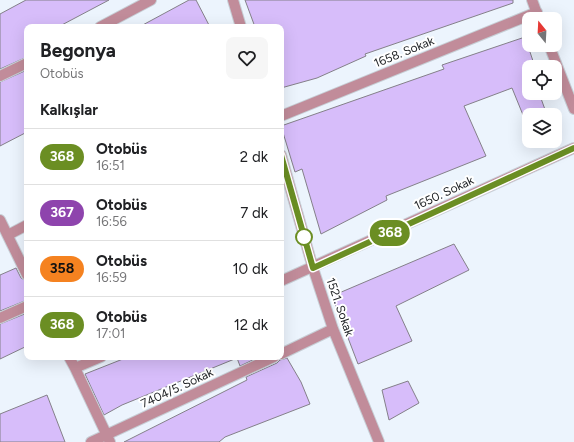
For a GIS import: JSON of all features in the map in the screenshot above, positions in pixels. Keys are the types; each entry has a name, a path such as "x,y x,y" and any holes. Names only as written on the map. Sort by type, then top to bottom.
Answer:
{"street":[{"path":"106,24 151,0"},
{"path":"233,0 240,24"},
{"path":"532,0 536,12"},
{"name":"1658. Sokak","path":"284,115 522,22"},
{"path":"552,52 574,109"},
{"path":"0,76 24,64"},
{"name":"1650. Sokak","path":"284,280 313,268 574,148"},
{"name":"1521. Sokak","path":"284,166 313,268 333,330 379,442"},
{"path":"0,220 24,269"},
{"path":"8,235 24,227"},
{"path":"0,318 24,307"},
{"path":"284,353 333,330"},
{"path":"71,360 108,439"},
{"path":"75,368 94,360"},
{"name":"7404/5. Sokak","path":"91,442 108,439 268,360"}],"building":[{"path":"26,0 109,0 64,24 24,24 24,58 0,69 0,14"},
{"path":"189,0 196,0 208,24 145,24"},
{"path":"245,0 513,0 513,3 365,54 366,56 317,78 284,87 284,24 254,24"},
{"path":"522,38 522,52 530,52 533,60 522,60 522,100 542,100 544,108 522,108 522,113 512,88 464,106 486,156 386,196 387,200 321,234 302,169 295,172 284,136 284,125 444,69 442,65"},
{"path":"24,71 24,134 0,146 0,82"},
{"path":"454,244 469,270 396,306 412,341 358,364 332,296"},
{"path":"16,268 21,278 24,280 24,301 0,311 0,275"},
{"path":"24,314 24,347 0,359 0,324"},
{"path":"287,358 301,382 310,404 225,437 219,442 124,442 247,380 246,377"},
{"path":"120,360 232,360 122,405 104,415 85,374"},
{"path":"238,360 253,360 240,366"},
{"path":"408,381 419,403 389,420 382,390"},
{"path":"47,395 65,442 0,442 0,414"}],"bus line":[{"name":"368","path":"284,166 313,268 574,148"}]}
